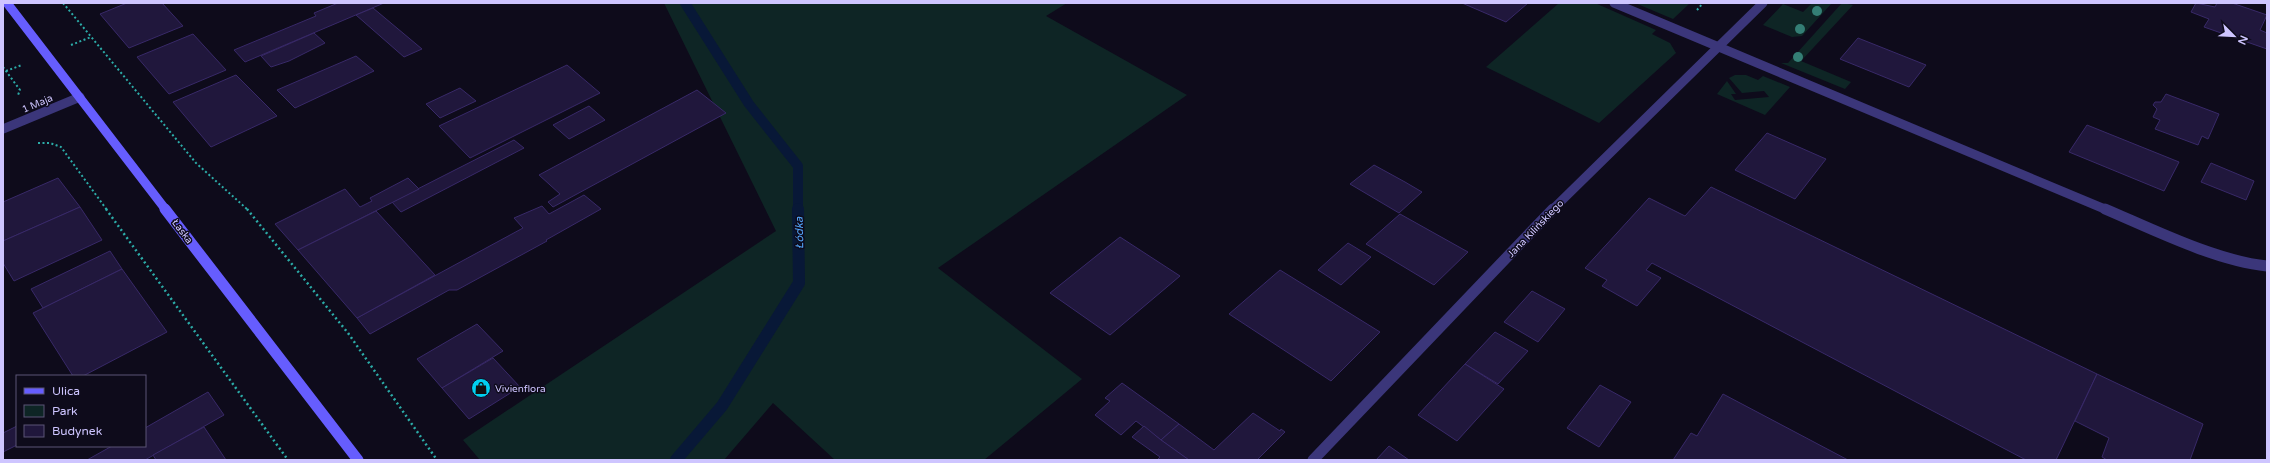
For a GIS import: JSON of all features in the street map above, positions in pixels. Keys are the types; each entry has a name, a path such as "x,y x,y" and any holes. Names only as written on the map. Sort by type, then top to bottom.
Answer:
{"main road":[{"name":"Łaska","path":"7,3 358,460"}],"street":[{"path":"1614,3 2196,247 2256,265 2267,266"},
{"name":"Jana Kilińskiego","path":"1313,460 1524,238 1720,48 1763,3"},
{"name":"1 Maja","path":"3,129 80,97"}],"path":[{"path":"63,3 196,163 245,207 343,327 436,460"},
{"path":"3,67 20,90 13,101"},
{"path":"34,143 50,143 60,147 288,460"}],"green space":[{"path":"664,3 1067,3 1046,16 1187,95 938,268 1082,379 984,460 835,460 773,403 724,460 480,460 463,440 776,231"},
{"path":"1559,3 1595,3 1656,30 1652,34 1670,43 1676,53 1599,123 1486,67"},
{"path":"1635,3 1690,3 1673,19"},
{"path":"1812,3 1832,3 1802,36 1792,37 1763,25 1783,4 1803,12"},
{"path":"1842,3 1853,5 1801,61 1851,82 1845,89 1781,63 1788,63"},
{"path":"1735,75 1746,75 1758,80 1763,76 1790,87 1765,115 1717,94 1727,81 1736,94 1731,94 1735,100 1769,97 1764,91 1742,93 1729,78"}],"building":[{"path":"127,3 162,3 183,26 129,48 100,14"},
{"path":"338,3 384,3 245,62 234,50 316,16 314,13"},
{"path":"1462,3 1528,3 1506,22"},
{"path":"2196,3 2215,7 2217,3 2232,3 2267,15 2260,30 2267,33 2267,49 2204,27 2209,19 2191,12"},
{"path":"373,8 422,49 404,57 356,15"},
{"path":"314,33 325,43 289,61 271,67 261,56"},
{"path":"193,34 226,70 169,94 137,57"},
{"path":"1858,38 1926,65 1909,87 1840,59"},
{"path":"356,56 374,71 295,108 277,90"},
{"path":"567,65 600,93 470,158 439,126"},
{"path":"236,75 277,116 211,147 173,102"},
{"path":"460,88 476,101 440,118 426,104"},
{"path":"697,90 726,113 553,207 548,202 560,194 539,175"},
{"path":"2166,94 2219,114 2208,139 2202,136 2198,145 2155,129 2160,120 2153,117 2157,109 2153,105 2155,102 2161,102"},
{"path":"589,106 605,120 569,139 553,125"},
{"path":"2087,125 2179,162 2164,191 2069,152"},
{"path":"1767,133 1826,159 1795,199 1735,170"},
{"path":"514,140 524,148 401,212 392,202"},
{"path":"2211,163 2254,181 2246,200 2201,182"},
{"path":"1374,165 1422,192 1399,213 1350,184"},
{"path":"58,178 80,207 3,241 3,202"},
{"path":"408,178 419,189 298,250 275,224 345,189 360,207 372,201 370,198"},
{"path":"1711,187 2097,374 2056,460 2026,460 1652,263 1646,270 1661,278 1637,306 1602,286 1607,280 1585,268 1649,198 1685,216"},
{"path":"584,195 601,209 546,240 547,241 457,290 449,290 370,334 357,318 523,228 514,218 542,206 549,214"},
{"path":"80,207 102,240 14,281 3,263 3,241"},
{"path":"376,211 435,275 357,318 298,250"},
{"path":"1400,214 1468,252 1434,285 1366,244"},
{"path":"1120,237 1180,276 1110,335 1050,293"},
{"path":"1348,243 1371,257 1341,285 1318,270"},
{"path":"110,251 122,269 43,308 31,289"},
{"path":"122,269 167,332 85,375 72,375 33,313"},
{"path":"1280,270 1380,332 1331,381 1229,314"},
{"path":"1532,291 1565,309 1538,342 1504,322"},
{"path":"477,324 503,351 442,388 417,359"},
{"path":"1495,332 1528,351 1498,384 1465,364"},
{"path":"493,358 520,387 469,419 442,388"},
{"path":"1465,364 1504,389 1457,441 1418,415"},
{"path":"2097,374 2203,424 2190,460 2107,460 2102,457 2109,438 2075,421"},
{"path":"1122,383 1179,424 1161,440 1136,421 1121,435 1095,415 1110,401 1105,398"},
{"path":"1600,385 1631,402 1599,447 1567,428"},
{"path":"208,392 224,415 145,460 87,460 110,447 146,447 146,427"},
{"path":"1723,394 1848,460 1673,460 1691,433 1697,436"},
{"path":"1253,413 1280,431 1281,429 1285,432 1257,460 1189,460 1161,440 1179,424 1214,450"},
{"path":"16,426 16,446 3,452 3,433"},
{"path":"1144,426 1189,460 1157,460 1160,457 1132,437"},
{"path":"204,427 226,460 156,460 153,455"},
{"path":"1389,446 1409,460 1376,460"}],"waterway":[{"name":"Łódka","path":"685,3 749,104 798,166 798,209"},
{"name":"Łódka","path":"676,460 722,406 799,283 798,209"}],"place":[{"name":"Vivienflora","path":"481,388"}]}
